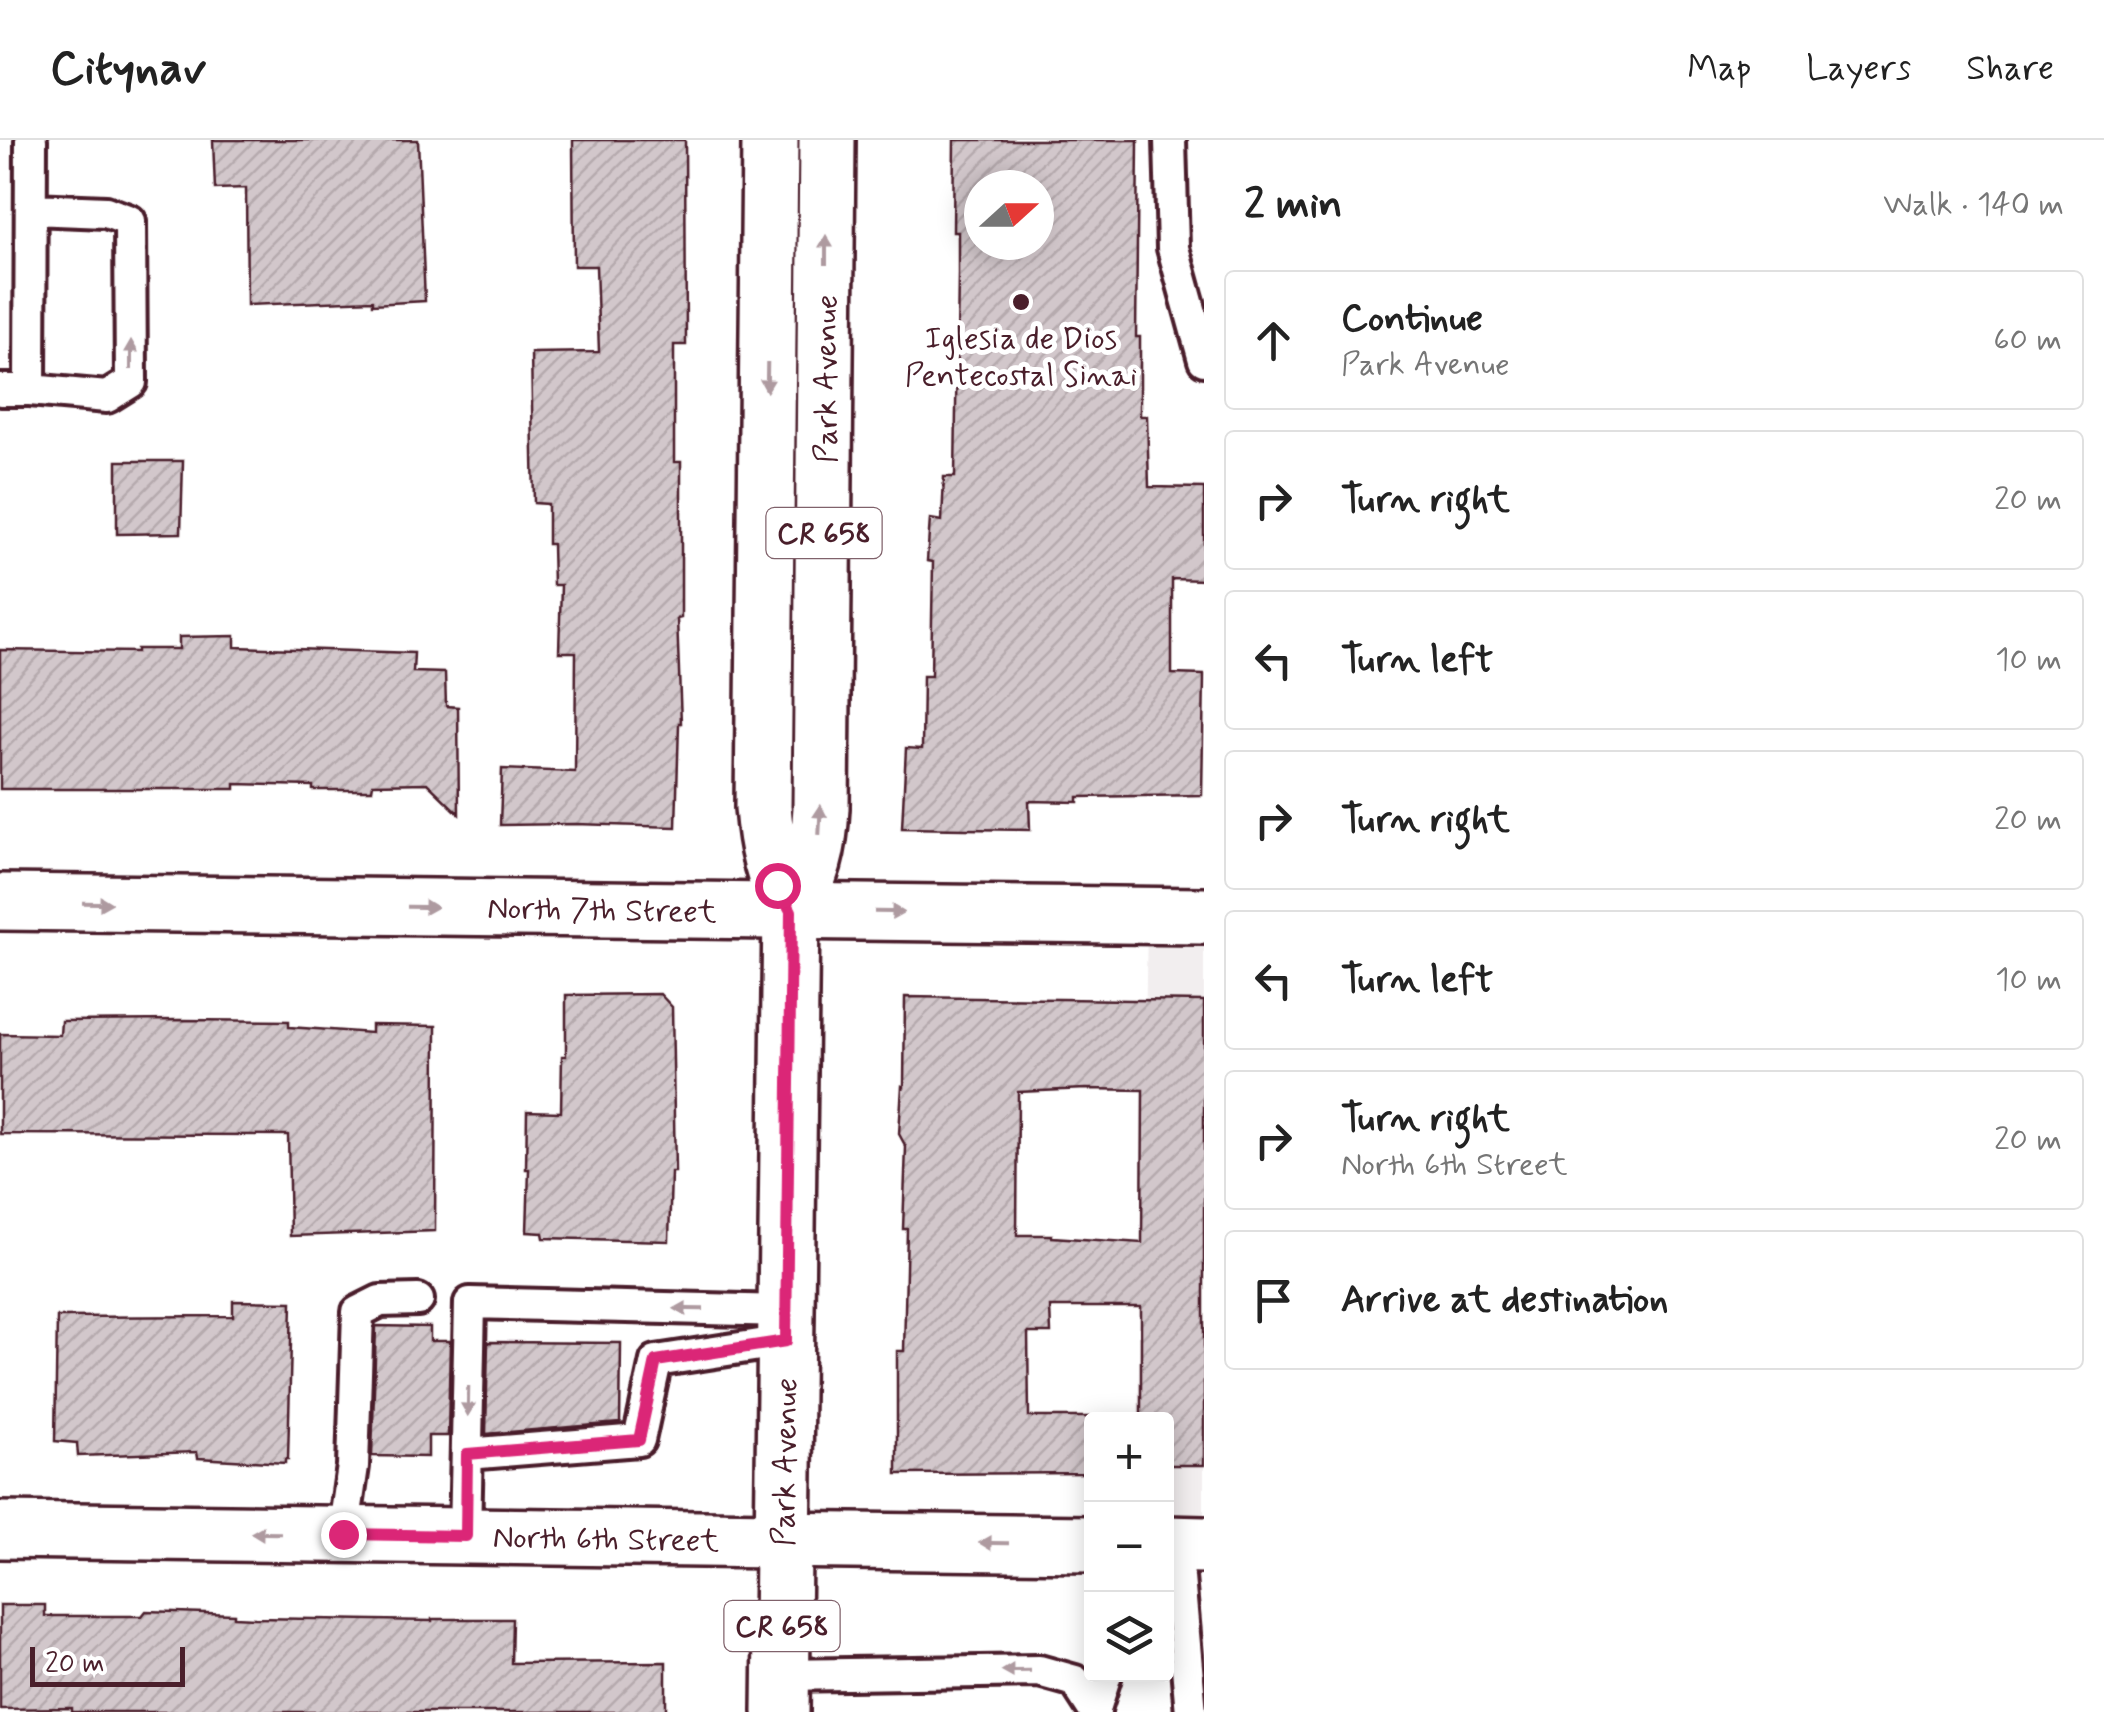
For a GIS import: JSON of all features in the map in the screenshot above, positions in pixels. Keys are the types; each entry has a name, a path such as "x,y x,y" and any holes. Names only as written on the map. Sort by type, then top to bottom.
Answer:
{"street":[{"name":"Park Avenue","path":"770,140 763,807 771,863 791,911 782,1693"},
{"name":"Park Avenue","path":"791,911 814,864 820,836 827,140"},
{"name":"North 7th Street","path":"0,902 1204,916"},
{"name":"North 6th Street","path":"0,1530 1084,1544"}],"lane":[{"path":"31,140 32,210 15,390 107,398 131,382 130,221 106,212 32,210"},
{"path":"1170,140 1173,248 1204,360"},
{"path":"343,1534 354,1466 358,1312 380,1301 418,1300"},
{"path":"466,1536 470,1303 786,1326"},
{"path":"467,1454 639,1440 656,1361 786,1326"},
{"path":"1182,1544 1190,1712"},
{"path":"782,1693 1039,1671 1075,1681 1095,1710"},
{"path":"1095,1710 1104,1682"}],"shaded area":[{"path":"1147,925 1204,926 1204,1537 1174,1536 1174,1412 1138,1412"}],"building":[{"path":"213,140 418,140 425,301 247,305 246,188 215,189"},
{"path":"573,140 685,140 686,345 674,345 674,462 681,462 681,618 677,619 681,723 676,827 500,825 502,769 575,772 576,652 559,652 561,585 553,585 548,504 534,503 531,353 599,352 596,266 574,266"},
{"path":"954,140 1138,140 1136,337 1140,337 1140,416 1147,416 1149,487 1204,488 1204,580 1172,579 1172,674 1204,675 1202,795 1029,801 1030,830 902,828 906,748 922,749 923,676 931,676 933,562 927,561 930,519 942,521 944,477 955,477 958,232 953,232"},
{"path":"117,461 183,461 181,533 117,534"},
{"path":"235,636 235,647 414,653 413,672 445,673 446,706 458,707 459,814 427,783 373,784 372,790 235,784 235,789 0,789 0,650 137,652 179,649 179,637"},
{"path":"660,994 672,1007 675,1172 671,1172 669,1241 544,1238 543,1233 527,1232 527,1111 561,1112 566,995"},
{"path":"905,997 1204,1001 1204,1465 1174,1465 1174,1412 1141,1412 1141,1307 1050,1307 1051,1333 1028,1333 1029,1417 1084,1417 1084,1473 897,1474 897,1351 904,1351 907,1229 903,1229 906,1147 899,1134","holes":["1143,1090 1142,1243 1017,1235 1018,1092"]},
{"path":"61,1021 289,1021 289,1027 371,1033 371,1025 436,1026 435,1231 290,1236 288,1135 0,1134 0,1034 60,1035"},
{"path":"233,1301 292,1302 285,1463 198,1458 197,1452 78,1456 77,1443 55,1441 57,1317 233,1316"},
{"path":"376,1326 430,1327 430,1341 450,1341 448,1436 428,1436 428,1457 372,1456"},
{"path":"488,1342 621,1343 620,1423 486,1434"},
{"path":"0,1605 45,1605 45,1616 142,1616 146,1611 255,1618 512,1619 511,1663 666,1662 666,1712 0,1709"}],"place":[{"name":"Iglesia de Dios Pentecostal Sinai","path":"1021,302"}],"route":[{"path":"343,1534 466,1536 467,1454 639,1440 656,1361 786,1341 791,911 777,885"}]}
